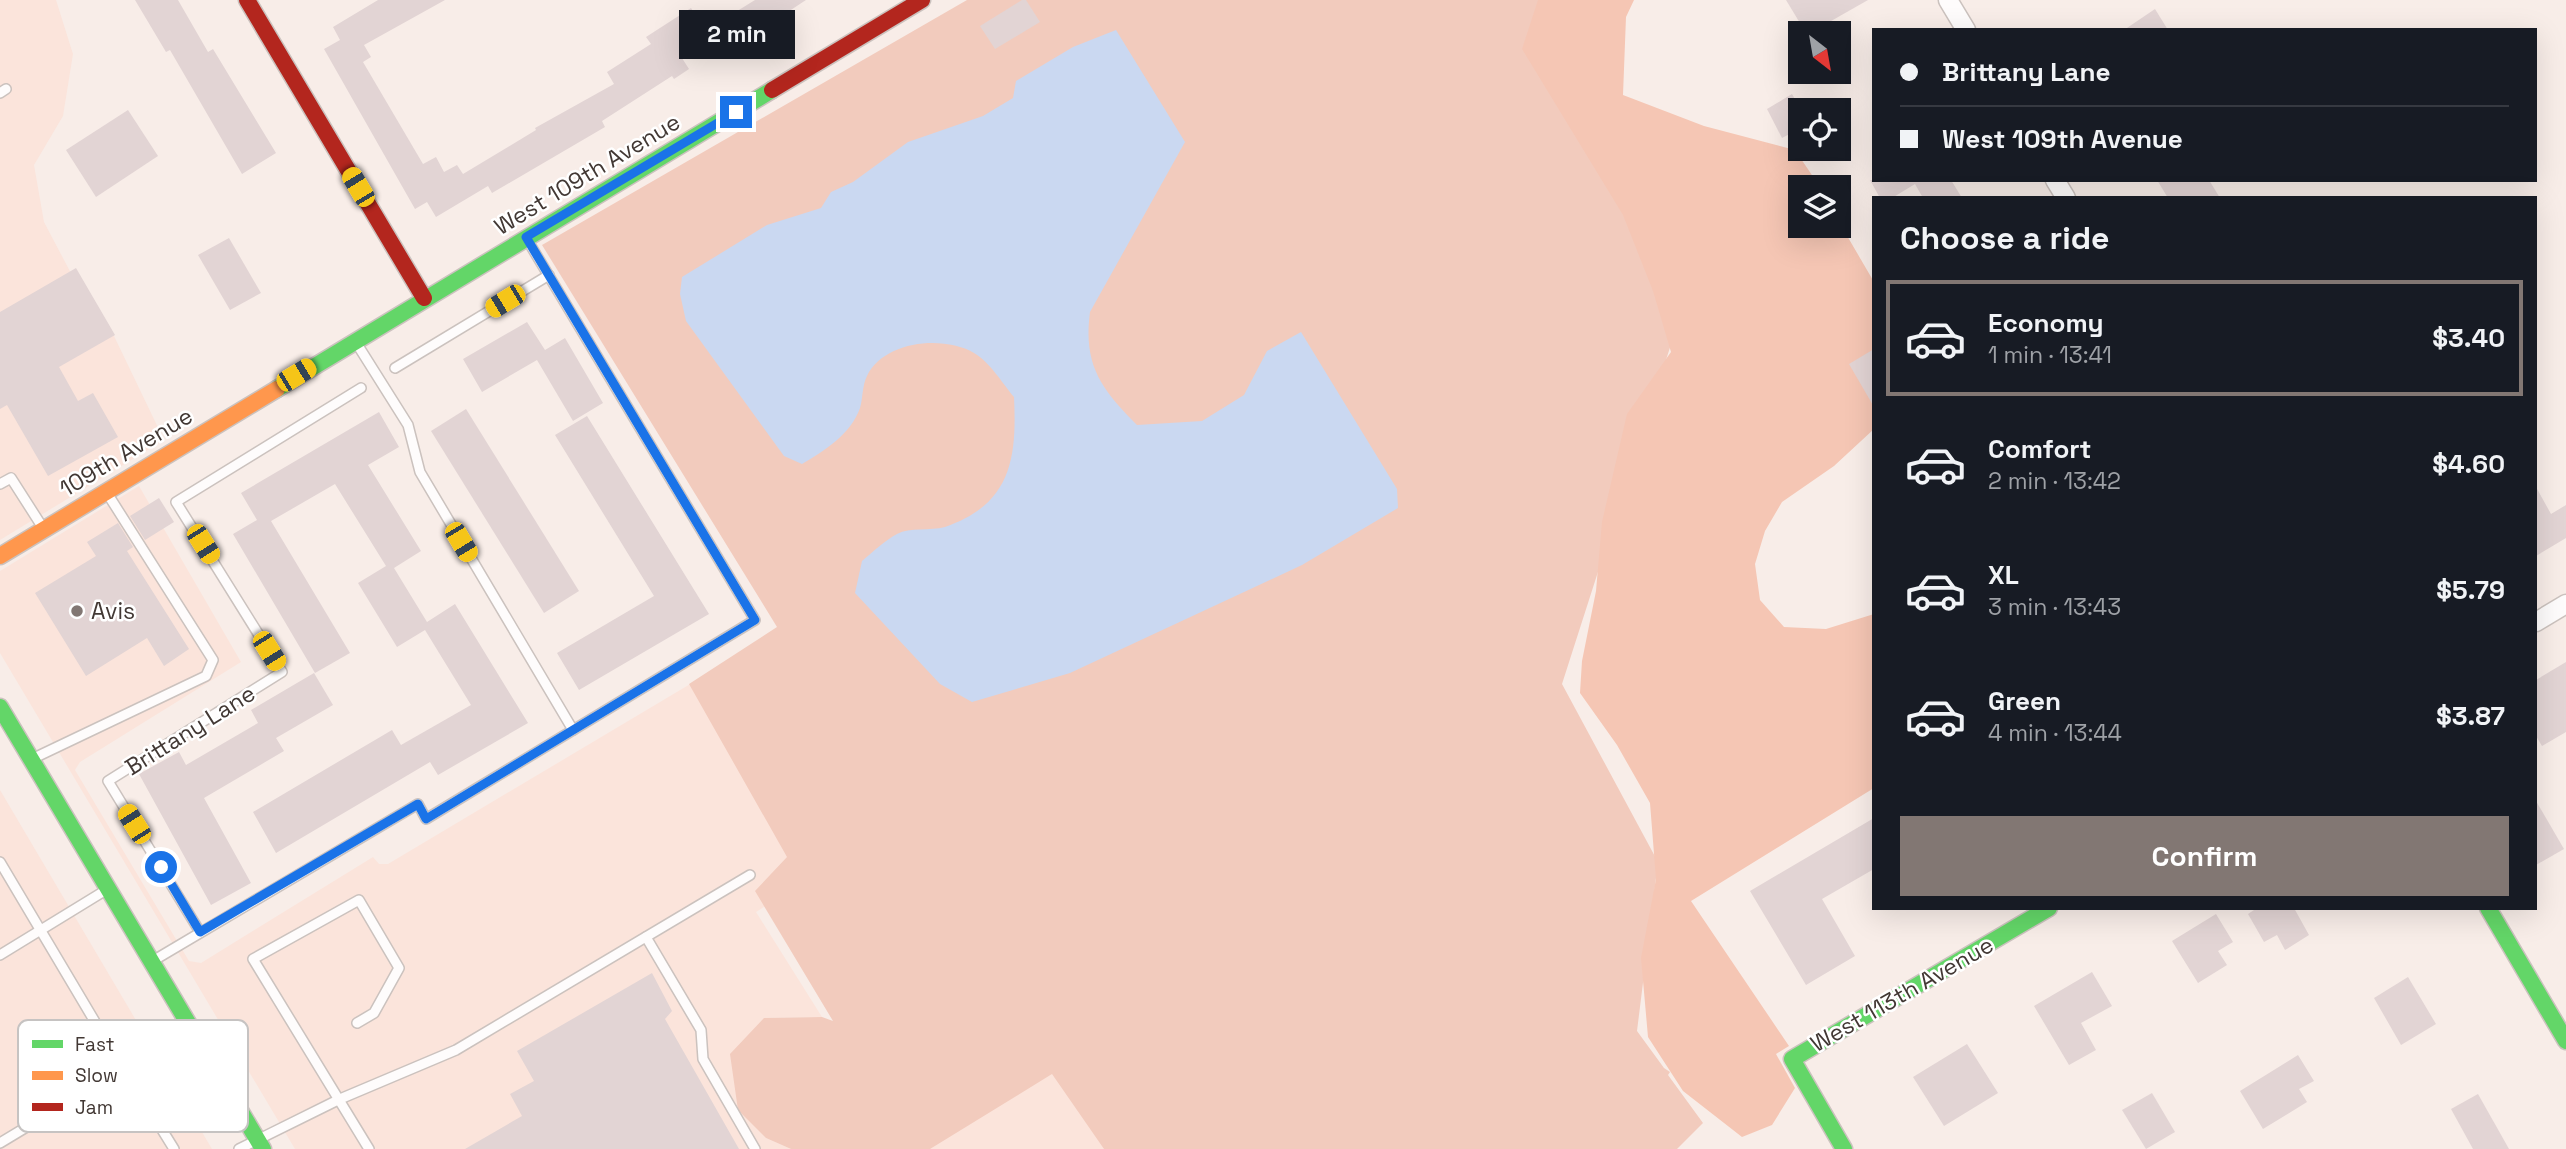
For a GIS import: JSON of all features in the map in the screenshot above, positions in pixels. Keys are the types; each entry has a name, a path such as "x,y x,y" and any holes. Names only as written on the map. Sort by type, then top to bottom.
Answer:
{"street":[{"path":"248,0 424,298"},
{"name":"West 109th Avenue","path":"276,387 922,0"},
{"path":"1948,0 1965,28"},
{"name":"109th Avenue","path":"0,556 276,387"},
{"path":"2537,621 2566,604"},
{"path":"0,707 186,1020"},
{"name":"West 113th Avenue","path":"1844,1149 1792,1059 2046,910"},
{"path":"2489,910 2566,1041"},
{"path":"248,1124 260,1144"}],"lane":[{"path":"151,962 418,804 426,819 755,620 526,237"},
{"path":"395,368 549,275"},
{"path":"354,340 408,425 420,472 573,730"},
{"name":"Brittany Lane","path":"200,932 108,781 282,672 176,502 361,388"},
{"path":"0,484 11,478 43,529"},
{"path":"31,759 206,676 213,660 106,491"},
{"path":"0,862 93,1020"},
{"path":"239,1149 260,1144 340,1099 456,1050 750,875"},
{"path":"0,955 108,889"},
{"path":"357,1023 374,1013 398,968 359,900 253,959 369,1149"},
{"path":"646,937 701,1031 703,1059 755,1149"},
{"path":"0,1143 18,1132"},
{"path":"163,1132 174,1149"}],"shaded area":[{"path":"0,0 56,0 73,54 63,116 34,165 44,222 83,296 114,336 164,440 0,540"},
{"path":"967,0 1542,0 1674,335 1562,684 1658,862 1637,1031 1664,1068 1670,1072 1668,1075 1703,1123 1677,1149 1104,1149 1052,1074 930,1149 791,1149 766,1138 738,1110 730,1054 764,1018 822,1017 833,1021 755,891 787,857 689,684 777,627 542,245"},
{"path":"1538,0 1634,0 1626,17 1623,95 1704,126 1788,148 1788,161 1802,161 1812,175 1788,175 1788,238 1848,238 1872,279 1872,431 1834,466 1782,502 1765,531 1755,564 1760,600 1784,627 1826,629 1872,615 1872,789 1691,901 1789,1046 1776,1054 1795,1088 1772,1125 1742,1137 1683,1091 1648,1037 1641,958 1656,879 1650,803 1617,745 1580,693 1582,661 1596,591 1602,522 1627,414 1671,352 1653,291 1623,215 1522,49"},
{"path":"139,486 241,662 80,762 75,770 189,961 201,963 373,857 379,864 388,864 697,680 816,874 756,912 822,1017 764,1018 766,1138 791,1149 295,1149 248,1070 248,1020 218,1020 0,653 0,571"},
{"path":"0,790 136,1020 18,1020 18,1132 202,1132 212,1149 0,1149"},
{"path":"1043,1022 1104,1149 920,1149"}],"water":[{"path":"1116,30 1185,142 1090,312 1089,347 1092,362 1104,387 1137,425 1202,421 1244,395 1267,351 1301,332 1397,489 1398,508 1302,565 1070,673 972,702 940,684 855,593 862,561 888,540 902,532 945,527 984,506 997,492 1011,459 1014,397 985,361 961,347 931,343 900,349 875,364 867,376 860,408 850,426 828,447 802,464 784,456 686,321 680,294 682,277 767,225 821,208 831,192 853,182 908,142 983,116 1013,98 1016,81 1073,47"}],"building":[{"path":"135,0 178,0 208,52 213,49 276,153 242,174 170,50 166,52"},
{"path":"378,0 445,0 364,45 371,57 363,62 423,164 436,157 444,172 457,165 463,174 536,130 535,128 614,84 607,72 651,44 646,37 691,8 709,36 680,55 689,69 674,79 672,76 602,121 605,127 492,193 488,186 436,217 427,202 415,209 324,49 340,40 333,27"},
{"path":"755,0 806,0 750,37 734,13"},
{"path":"1026,0 1040,22 995,49 980,26"},
{"path":"1786,0 1868,0 1831,21 1799,21"},
{"path":"2155,9 2167,28 2127,28"},
{"path":"1792,94 1794,98 1788,98 1788,135 1782,138 1767,109"},
{"path":"128,110 158,156 96,197 66,150"},
{"path":"1870,180 1952,182 1961,196 1922,196 1915,184 1895,196 1879,196"},
{"path":"2158,182 2210,182 2219,196 2167,196"},
{"path":"229,238 261,293 230,310 198,255"},
{"path":"76,268 115,335 59,367 78,401 93,393 118,437 48,476 7,405 0,409 0,312"},
{"path":"527,322 545,350 565,338 603,403 573,421 537,360 482,392 463,359"},
{"path":"1872,350 1872,404 1849,364"},
{"path":"466,409 579,591 544,613 431,431"},
{"path":"379,412 399,447 368,465 421,551 394,568 427,622 455,604 528,723 438,775 430,762 276,853 253,812 392,730 401,745 471,705 425,630 397,647 358,583 386,566 335,484 271,521 350,653 315,673 233,534 257,520 241,493"},
{"path":"587,416 709,614 579,690 557,653 654,596 555,435"},
{"path":"2537,489 2551,514 2566,505 2566,538 2537,555"},
{"path":"159,498 174,522 145,540 130,516"},
{"path":"118,523 133,547 127,551 189,649 164,666 147,638 86,676 35,593 96,556 87,542"},
{"path":"2566,662 2566,732 2542,746 2537,738 2537,679"},
{"path":"314,673 333,705 276,738 284,751 204,798 251,883 211,905 139,774 179,752 186,765 258,723 251,710"},
{"path":"2537,803 2564,849 2537,864"},
{"path":"1872,819 1872,870 1822,899 1855,956 1806,985 1750,891"},
{"path":"2254,910 2295,910 2309,935 2285,950 2277,935 2264,942 2248,914"},
{"path":"2216,914 2233,942 2218,951 2227,965 2198,983 2172,941"},
{"path":"2092,972 2112,1006 2081,1023 2096,1050 2069,1065 2034,1006"},
{"path":"652,973 672,1011 665,1019 739,1149 465,1149 522,1116 510,1094 534,1081 517,1051"},
{"path":"2408,977 2436,1024 2401,1045 2374,998"},
{"path":"1967,1044 1998,1093 1944,1126 1913,1077"},
{"path":"2298,1055 2314,1081 2299,1089 2307,1102 2263,1129 2240,1091"},
{"path":"2152,1093 2175,1132 2146,1149 2122,1110"},
{"path":"2478,1094 2509,1149 2473,1149 2451,1109"}],"traffic: fast":[{"path":"277,389 772,90"},
{"path":"0,707 186,1020"},
{"path":"1844,1149 1792,1059 2046,910"},
{"path":"2489,910 2566,1041"},
{"path":"248,1124 263,1149"}],"traffic: slow":[{"path":"0,556 277,389"}],"traffic: jam":[{"path":"247,0 424,298"},
{"path":"772,90 922,0"}],"place":[{"name":"Avis","path":"77,611"}],"route":[{"path":"161,867 200,932 418,804 426,819 755,620 526,237 736,112"}]}
